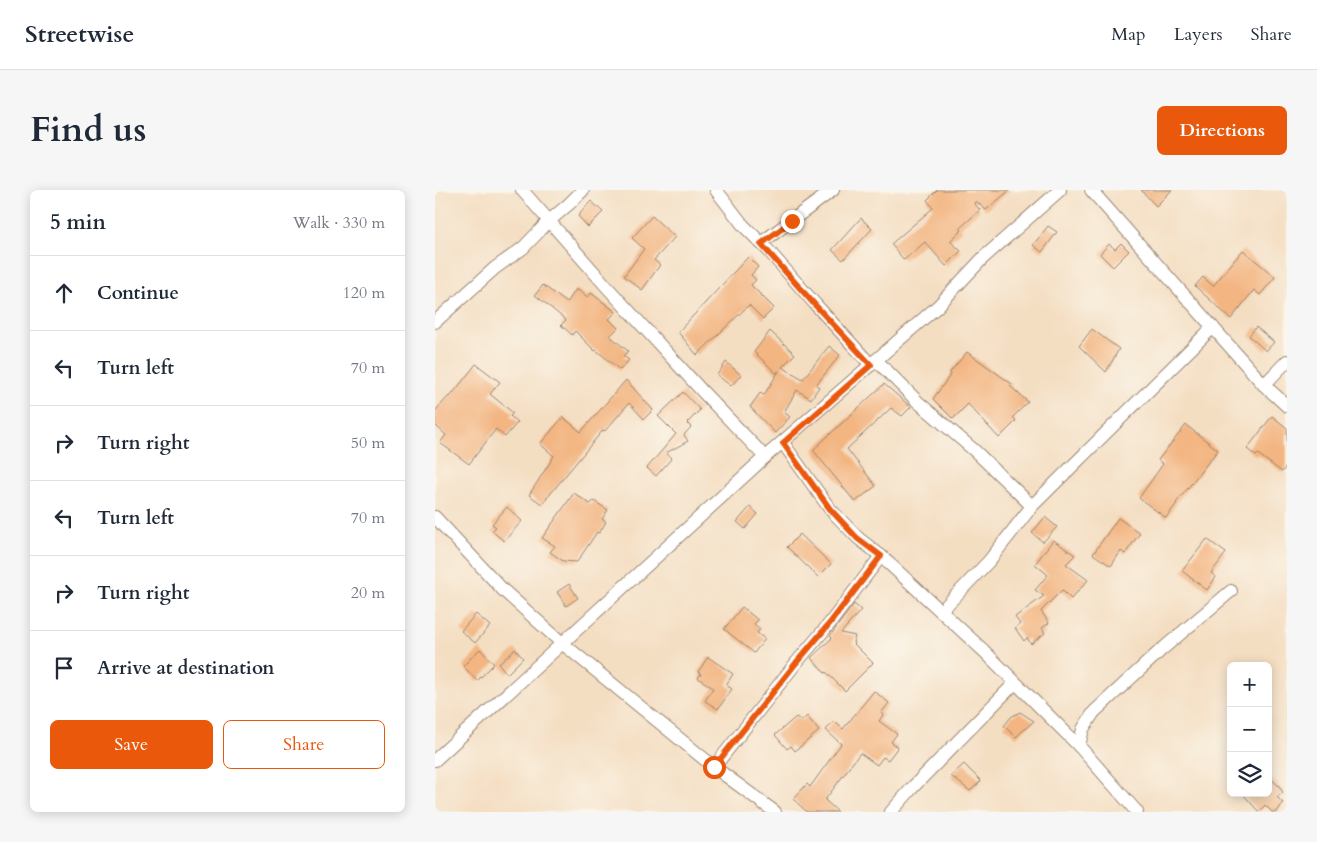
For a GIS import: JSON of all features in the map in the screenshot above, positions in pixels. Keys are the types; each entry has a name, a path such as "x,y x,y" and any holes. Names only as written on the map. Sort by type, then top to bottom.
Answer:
{"street":[{"path":"522,190 607,287 765,457"},
{"path":"435,322 495,268 523,248 583,190"},
{"path":"716,190 743,225 815,305 873,362 975,451 1032,506"},
{"path":"761,244 833,190"},
{"path":"435,760 765,457 937,306 991,252 1060,190"},
{"path":"1091,190 1264,385 1287,406"},
{"path":"941,611 989,562 1032,506 1213,327"},
{"path":"1264,385 1287,361"},
{"path":"783,443 830,509 857,538 881,556 984,651 1079,746 1137,812"},
{"path":"435,517 503,590 562,643 714,767 775,812"},
{"path":"714,767 830,623 881,556"},
{"path":"1079,746 1083,729 1094,712 1231,591"},
{"path":"891,812 1015,683"}],"building":[{"path":"937,190 1010,190 986,210 976,201 974,203 980,210 960,228 962,230 950,241 961,251 946,266 925,242 904,260 891,244 933,208 927,200"},
{"path":"1141,190 1172,190 1156,206"},
{"path":"591,201 603,212 588,227 578,216"},
{"path":"652,216 675,237 654,260 660,265 642,290 624,276 644,249 632,238"},
{"path":"861,218 872,229 843,260 832,250"},
{"path":"1048,226 1057,232 1042,252 1033,245"},
{"path":"1121,243 1129,251 1113,267 1100,254 1109,244 1115,249"},
{"path":"1243,250 1275,277 1260,295 1254,290 1231,319 1195,286 1203,277 1213,286"},
{"path":"748,257 758,267 751,275 756,280 751,285 774,308 763,319 749,305 697,355 678,332"},
{"path":"543,285 567,303 576,289 588,297 591,293 616,312 609,319 618,328 610,336 628,351 623,356 629,360 620,370 595,351 575,331 572,335 561,325 566,320 535,295"},
{"path":"1256,327 1274,342 1266,351 1249,336"},
{"path":"1092,329 1119,349 1106,372 1079,346"},
{"path":"770,331 795,354 782,367 803,379 829,346 840,355 816,385 819,387 811,399 797,390 784,412 790,417 775,433 750,407 760,393 764,395 779,371 776,373 754,352"},
{"path":"967,352 1012,384 1010,386 1028,402 1013,417 1016,421 999,438 968,404 953,419 933,399 951,374 950,372"},
{"path":"726,362 741,375 731,386 717,375"},
{"path":"476,364 500,382 490,394 513,413 510,416 518,422 505,437 496,429 469,464 440,443 446,435 435,425 435,411 450,397"},
{"path":"626,380 653,410 644,419 629,403 605,431 603,430 542,504 529,495 554,456 540,444 563,417 581,432"},
{"path":"884,384 911,407 902,416 891,408 847,449 876,486 855,502 813,450"},
{"path":"683,392 700,410 687,423 691,427 684,435 688,441 666,453 672,458 656,476 647,468 676,434 658,416"},
{"path":"1272,416 1287,428 1287,466 1282,472 1258,454 1256,456 1247,449"},
{"path":"1186,425 1218,450 1166,518 1139,498 1163,464 1158,460"},
{"path":"574,493 590,504 594,501 608,510 602,519 606,522 577,562 563,561 550,552 555,546 542,538"},
{"path":"507,507 522,521 504,541 492,531 496,527 492,524"},
{"path":"750,507 758,514 745,529 737,522"},
{"path":"1045,517 1057,527 1043,542 1032,533"},
{"path":"1118,518 1140,533 1125,554 1121,551 1111,566 1093,554"},
{"path":"800,534 831,564 818,577 787,547"},
{"path":"1207,539 1226,553 1211,573 1216,577 1207,590 1182,571"},
{"path":"1053,540 1075,555 1066,564 1088,580 1071,599 1062,590 1041,611 1049,623 1042,628 1045,633 1031,644 1027,638 1024,641 1015,628 1020,624 1015,617 1044,596 1035,590 1048,575 1035,564"},
{"path":"569,584 578,598 566,606 557,592"},
{"path":"854,604 861,610 841,633 855,636 853,643 873,663 845,691 811,658 832,638 830,636"},
{"path":"742,607 758,620 754,624 760,629 757,633 765,639 754,653 724,629"},
{"path":"476,614 490,626 475,643 461,631"},
{"path":"480,649 494,664 477,681 463,666"},
{"path":"515,649 523,658 507,674 499,664"},
{"path":"708,657 733,674 726,685 732,689 718,709 705,701 713,688 698,678 701,674 698,672"},
{"path":"874,691 889,703 881,713 883,715 879,721 897,734 891,742 898,747 888,760 883,757 877,765 860,753 825,800 838,812 807,812 793,799 807,784 810,787 841,744 826,730 834,721 843,729"},
{"path":"1020,712 1034,721 1016,737 1004,726 1011,717"},
{"path":"807,716 819,731 795,751 791,746 787,749 775,735 796,717 802,721"},
{"path":"964,764 981,781 970,791 951,776"},
{"path":"1272,780 1280,787 1283,793 1277,797 1283,803 1277,812 1272,812 1265,805 1259,812 1246,797 1272,797"}],"route":[{"path":"714,767 830,623 881,556 857,538 830,509 783,443 871,365 761,244 792,221"}]}
